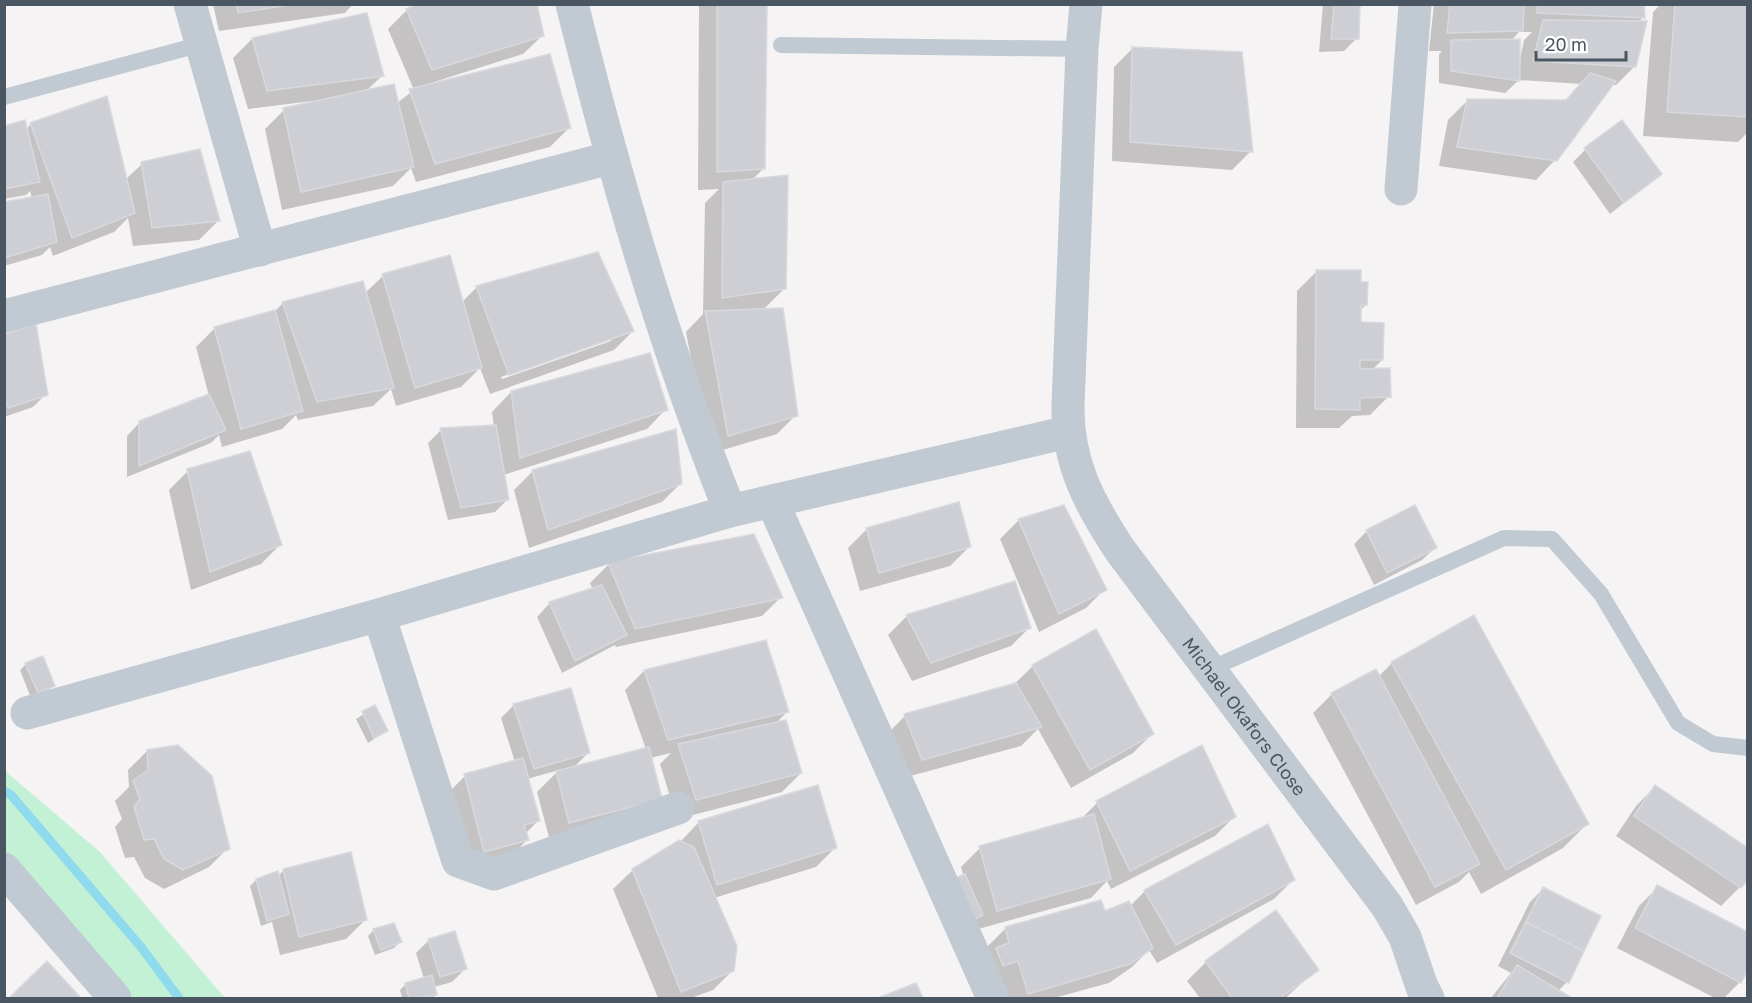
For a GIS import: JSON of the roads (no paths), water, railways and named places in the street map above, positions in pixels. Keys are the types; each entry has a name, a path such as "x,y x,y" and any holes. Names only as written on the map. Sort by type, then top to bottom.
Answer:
{"street":[{"path":"190,4 260,250"},
{"path":"572,4 610,158 695,422 730,511"},
{"name":"Michael Okafors Close","path":"1086,4 1082,50 1068,432 1078,472 1092,507 1120,550 1387,906 1405,937 1419,980 1428,999"},
{"path":"1401,189 1415,4"},
{"path":"4,316 610,158"},
{"path":"27,713 379,615 730,511 1068,432"},
{"path":"772,501 993,999"},
{"path":"379,615 458,861 494,874 678,808"},
{"path":"4,869 115,999"}],"lane":[{"path":"4,97 202,44"},
{"path":"781,45 1082,50"},
{"path":"1209,669 1504,538 1552,539 1601,594 1678,723 1713,744 1748,748"}],"waterway":[{"path":"4,791 11,795 141,947 179,998"}]}
